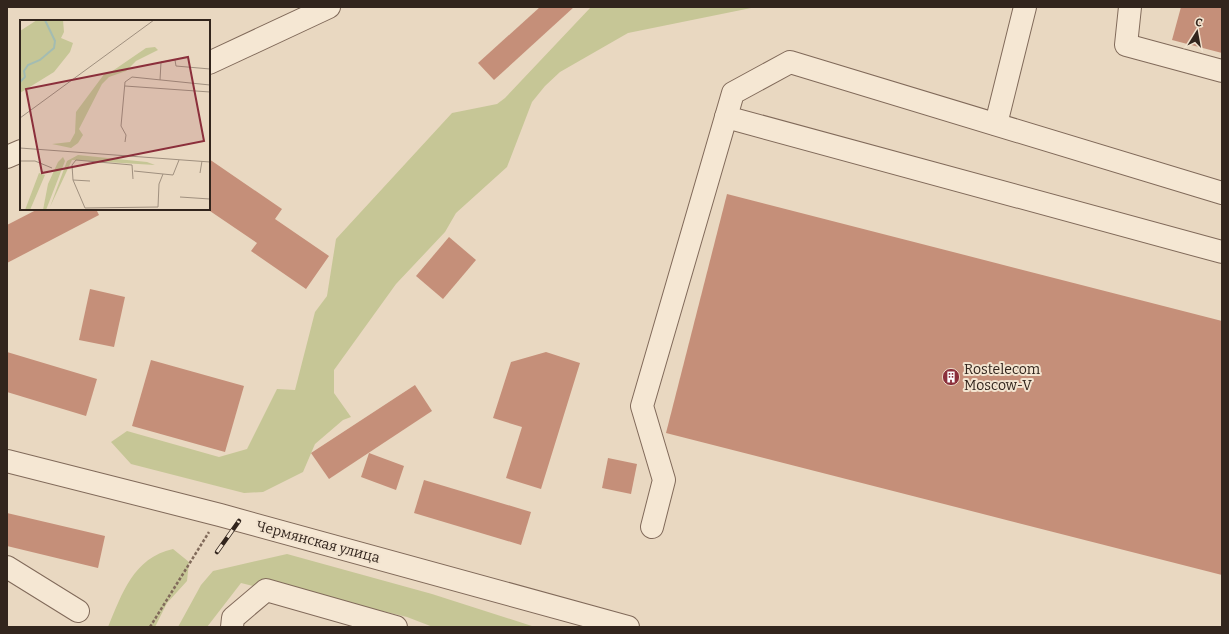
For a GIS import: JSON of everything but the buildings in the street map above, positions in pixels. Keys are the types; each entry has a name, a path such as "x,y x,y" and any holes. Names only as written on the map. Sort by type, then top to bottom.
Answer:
{"street":[{"path":"210,63 329,7"},
{"path":"996,124 1025,7"},
{"path":"1130,7 1126,45 1222,71"},
{"path":"652,527 664,480 642,406 733,93 790,62 1222,193"},
{"path":"726,117 1222,252"},
{"path":"7,158 20,152"},
{"name":"Чермянская улица","path":"7,461 220,515 628,627"},
{"path":"7,567 78,611"},
{"path":"232,627 233,618 266,590 396,627"}],"path":[{"path":"150,627 220,515"}],"green space":[{"path":"591,7 756,7 628,33 560,72 545,86 532,102 507,167 456,213 445,232 396,284 334,370 334,393 351,417 343,420 315,444 303,472 263,492 244,493 131,464 111,442 127,431 219,457 247,449 277,389 295,390 315,312 327,296 336,239 452,113 497,104 505,98"},
{"path":"173,549 189,562 187,581 167,603 155,627 108,627 124,590 139,569 148,560"},
{"path":"287,554 432,594 535,627 433,627 407,617 320,596 265,589 241,583 207,627 178,627 201,585 213,571"}],"railway":[{"path":"217,552 239,521"}],"place":[{"name":"Rostelecom Moscow-V","path":"951,377"}]}
